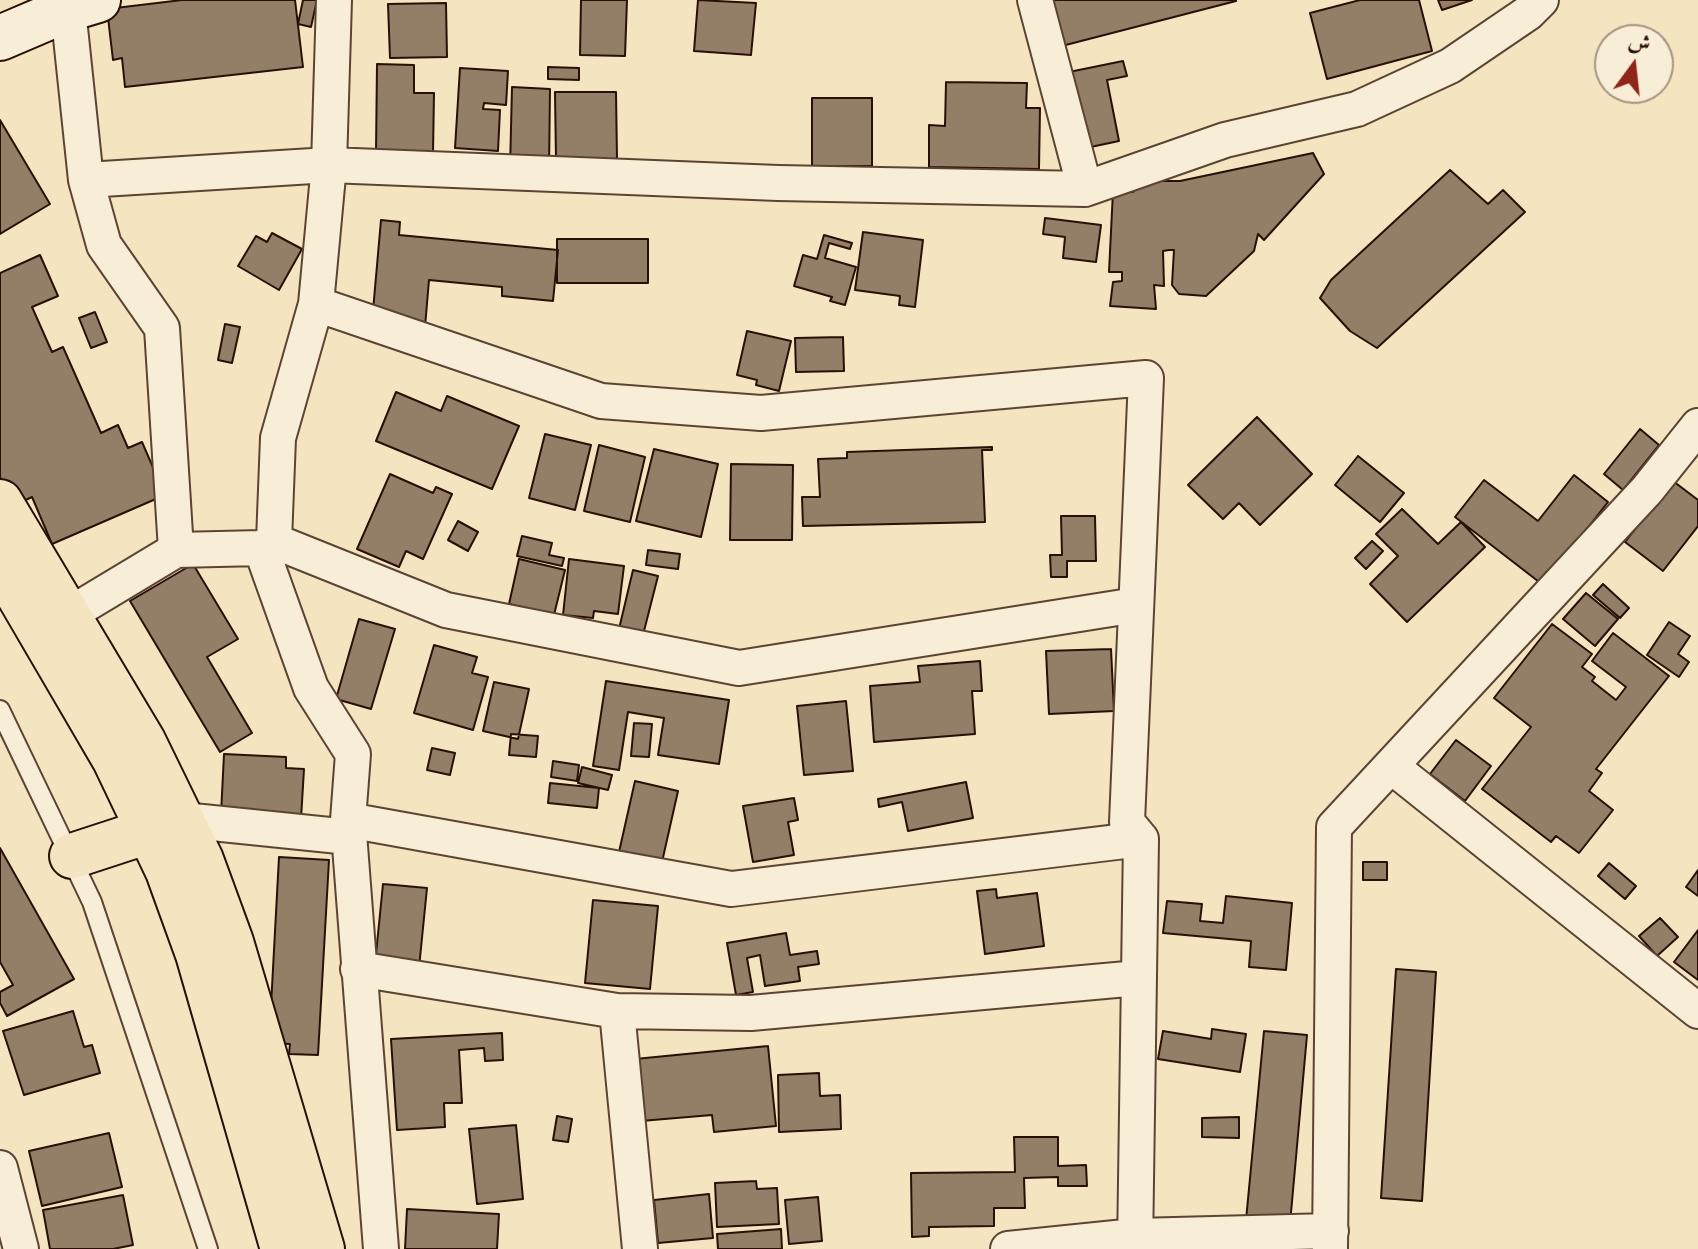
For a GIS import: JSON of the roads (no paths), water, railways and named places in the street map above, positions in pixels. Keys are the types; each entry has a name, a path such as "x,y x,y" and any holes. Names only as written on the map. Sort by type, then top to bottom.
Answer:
{"main road":[{"path":"0,38 83,4"},
{"path":"0,502 143,741 167,825 168,871 198,954 283,1249"},
{"path":"0,563 13,610 115,760 167,825 231,942 322,1249"},
{"path":"72,856 167,825"}],"street":[{"path":"334,0 329,165 316,304 278,438 268,545 311,688 353,754 349,829 381,1249"},
{"path":"1035,0 1085,189"},
{"path":"86,180 329,165 778,183 1085,189 1225,140 1357,109 1450,66 1528,13 1541,0"},
{"path":"83,4 86,180 104,245 162,328 176,550"},
{"path":"316,304 601,401 761,413 1146,378 1127,822 1141,839 1135,1243"},
{"path":"1008,1249 1135,1243 1330,1240 1334,827 1647,490 1698,426"},
{"path":"68,615 176,550 268,545 446,610 739,668 1136,605"},
{"path":"1391,766 1698,1011"},
{"path":"167,825 349,829 731,889 1141,839"},
{"path":"358,969 617,1011 751,1013 1138,978"},
{"path":"617,1011 640,1249"},
{"path":"0,1168 21,1249"}],"lane":[{"path":"0,710 72,856 107,944 208,1249"}]}
